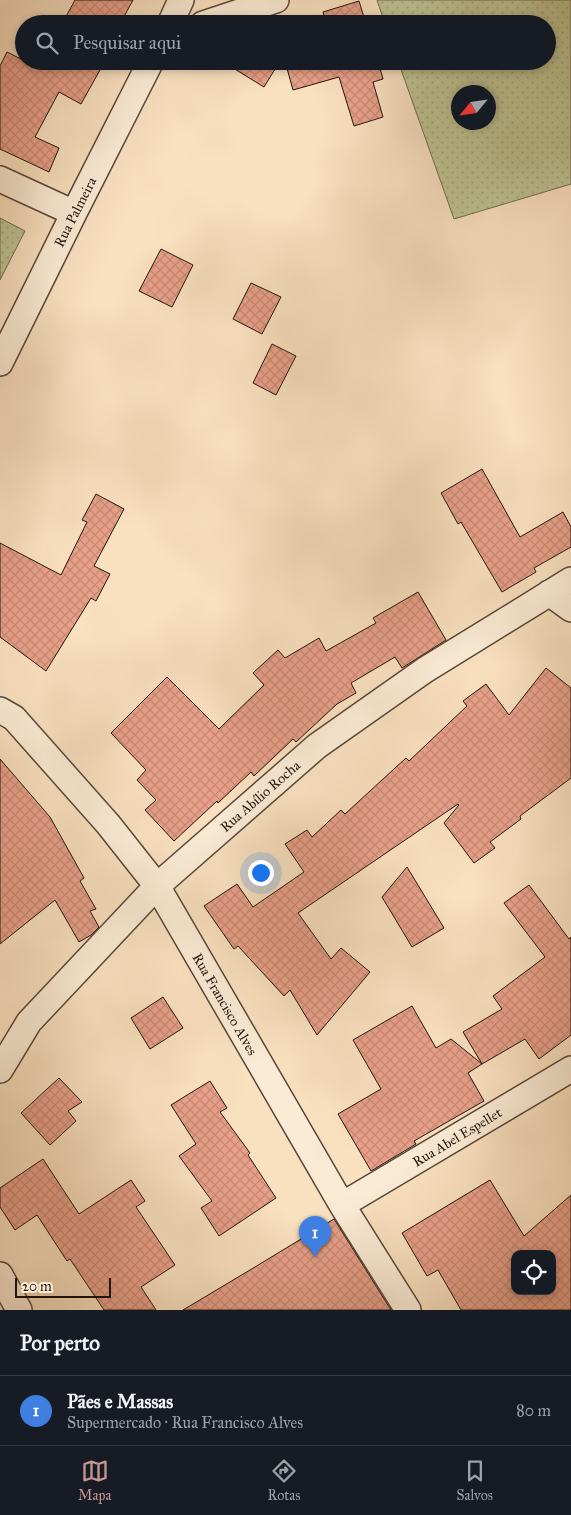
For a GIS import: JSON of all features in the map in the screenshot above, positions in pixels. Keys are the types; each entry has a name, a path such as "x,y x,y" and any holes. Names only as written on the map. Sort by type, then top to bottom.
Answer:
{"street":[{"path":"174,15 181,0"},
{"path":"230,15 276,0"},
{"name":"Rua Palmeira","path":"0,363 146,70"},
{"path":"0,180 74,213"},
{"name":"Rua Abílio Rocha","path":"0,1070 28,1022 157,886 316,746 425,670 571,580"},
{"path":"550,593 571,609"},
{"name":"Rua Francisco Alves","path":"7,714 108,824 157,886 342,1205 408,1310"},
{"name":"Rua Abel Espellet","path":"342,1205 571,1069"},
{"path":"0,1274 19,1310"}],"green space":[{"path":"377,0 571,0 571,184 454,219 401,70 556,70 556,15 382,15"},
{"path":"0,218 25,231 0,280"}],"building":[{"path":"75,0 133,0 125,15 67,15"},
{"path":"359,1 363,15 324,15 323,12"},
{"path":"7,52 15,56 15,70 100,70 81,104 59,92 35,137 59,148 49,172 0,149 0,66"},
{"path":"236,70 274,70 264,87"},
{"path":"287,70 380,70 383,79 373,82 383,117 354,126 339,77 293,90"},
{"path":"161,249 193,265 172,307 139,291"},
{"path":"251,283 281,297 262,334 233,319"},
{"path":"272,344 296,356 276,395 253,383"},
{"path":"482,469 520,537 563,512 571,527 571,547 534,568 536,572 502,592 461,522 458,524 441,493"},
{"path":"96,494 124,509 94,566 110,574 96,601 91,598 46,671 0,637 0,543 61,575 87,522 82,520"},
{"path":"418,592 446,640 402,668 395,657 351,683 356,693 337,704 296,742 293,739 254,776 251,772 174,841 145,810 156,800 137,780 146,770 111,733 167,677 219,729 264,685 253,673 278,650 285,658 319,638 326,651 376,623 373,618"},
{"path":"546,668 571,688 571,778 520,816 521,819 490,842 495,848 474,863 444,823 458,804 298,913 331,959 341,948 370,972 317,1035 290,990 284,996 238,946 234,949 204,906 237,884 253,907 304,872 285,844 307,830 312,837 341,810 345,814 406,758 409,761 467,706 463,701 486,684 509,715"},
{"path":"0,759 50,817 84,878 80,881 96,909 90,911 99,927 91,935 79,942 55,900 0,944"},
{"path":"407,867 444,928 412,947 382,897"},
{"path":"529,885 569,939 571,937 571,1035 539,1059 525,1039 482,1064 463,1032 502,1009 493,996 545,957 504,903"},
{"path":"163,997 183,1028 150,1049 131,1018"},
{"path":"412,1006 436,1048 451,1039 482,1064 468,1073 484,1101 414,1141 416,1144 371,1171 338,1114 381,1089 353,1040"},
{"path":"59,1078 82,1102 68,1111 76,1121 50,1145 21,1113"},
{"path":"210,1081 227,1108 220,1112 250,1153 248,1155 276,1198 219,1236 201,1208 212,1201 179,1156 196,1144 171,1105"},
{"path":"43,1159 79,1214 131,1180 145,1201 136,1207 175,1265 141,1287 156,1310 104,1310 70,1259 67,1261 37,1215 15,1230 0,1207 0,1188"},
{"path":"490,1180 524,1236 571,1195 571,1310 461,1310 438,1270 427,1276 402,1233"},
{"path":"334,1219 391,1310 183,1310 255,1267"}],"place":[{"name":"Pães e Massas","path":"315,1257"}]}
